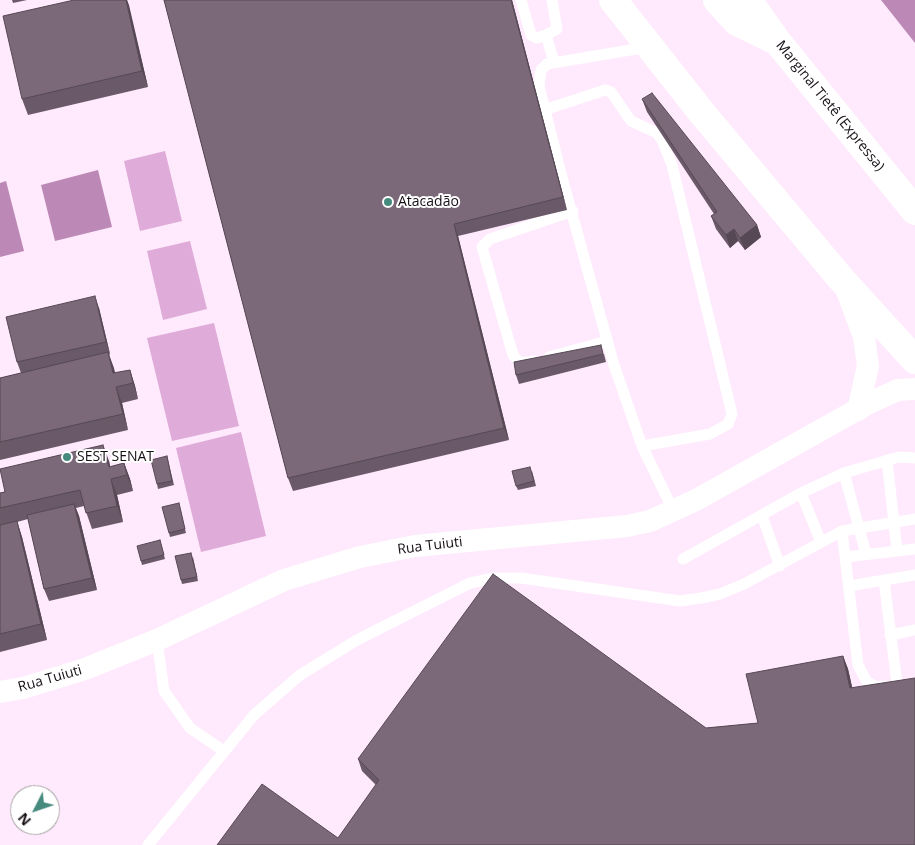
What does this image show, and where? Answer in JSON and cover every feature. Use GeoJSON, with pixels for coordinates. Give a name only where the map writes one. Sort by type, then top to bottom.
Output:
{"type":"FeatureCollection","features":[{"type":"Feature","properties":{"kind":"highway"},"geometry":{"type":"LineString","coordinates":[[613,0],[648,47],[842,280],[915,360]]}},
{"type":"Feature","properties":{"kind":"highway"},"geometry":{"type":"LineString","coordinates":[[717,0],[737,22],[777,41]]}},
{"type":"Feature","properties":{"kind":"highway","name":"Marginal Tietê (Expressa)"},"geometry":{"type":"LineString","coordinates":[[748,0],[777,41],[915,211]]}},
{"type":"Feature","properties":{"kind":"street"},"geometry":{"type":"LineString","coordinates":[[842,280],[857,314],[864,337],[868,366],[858,410]]}},
{"type":"Feature","properties":{"kind":"street","name":"Rua Tuiuti"},"geometry":{"type":"LineString","coordinates":[[0,692],[23,688],[84,669],[157,640],[284,580],[360,557],[415,546],[627,526],[650,521],[674,512],[858,410],[898,390],[915,389]]}},
{"type":"Feature","properties":{"kind":"lane"},"geometry":{"type":"LineString","coordinates":[[521,0],[531,35],[537,38],[558,29],[552,0]]}},
{"type":"Feature","properties":{"kind":"lane"},"geometry":{"type":"LineString","coordinates":[[546,35],[554,62]]}},
{"type":"Feature","properties":{"kind":"lane"},"geometry":{"type":"LineString","coordinates":[[648,47],[554,62],[544,66],[540,75],[540,86],[544,110],[607,340],[642,446],[674,512]]}},
{"type":"Feature","properties":{"kind":"lane"},"geometry":{"type":"LineString","coordinates":[[544,110],[605,90],[610,92],[632,122],[657,133],[662,140],[672,165],[732,414],[728,424],[710,434],[642,446]]}},
{"type":"Feature","properties":{"kind":"lane"},"geometry":{"type":"LineString","coordinates":[[573,211],[490,239],[482,250],[513,356],[518,361],[529,362],[607,340]]}},
{"type":"Feature","properties":{"kind":"lane"},"geometry":{"type":"LineString","coordinates":[[683,559],[801,494],[844,473],[899,457],[915,458]]}},
{"type":"Feature","properties":{"kind":"lane"},"geometry":{"type":"LineString","coordinates":[[887,460],[897,551]]}},
{"type":"Feature","properties":{"kind":"lane"},"geometry":{"type":"LineString","coordinates":[[844,473],[866,554]]}},
{"type":"Feature","properties":{"kind":"lane"},"geometry":{"type":"LineString","coordinates":[[801,494],[822,542]]}},
{"type":"Feature","properties":{"kind":"lane"},"geometry":{"type":"LineString","coordinates":[[762,516],[780,566]]}},
{"type":"Feature","properties":{"kind":"lane"},"geometry":{"type":"LineString","coordinates":[[148,845],[254,715],[300,675],[365,636],[470,583],[494,578],[521,578],[680,601],[720,594],[780,566],[842,531],[915,519]]}},
{"type":"Feature","properties":{"kind":"lane"},"geometry":{"type":"LineString","coordinates":[[842,531],[852,624],[862,674],[872,686],[901,683],[890,635],[884,580]]}},
{"type":"Feature","properties":{"kind":"lane"},"geometry":{"type":"LineString","coordinates":[[846,557],[915,550]]}},
{"type":"Feature","properties":{"kind":"lane"},"geometry":{"type":"LineString","coordinates":[[849,586],[915,575]]}},
{"type":"Feature","properties":{"kind":"lane"},"geometry":{"type":"LineString","coordinates":[[890,635],[915,630]]}},
{"type":"Feature","properties":{"kind":"lane"},"geometry":{"type":"LineString","coordinates":[[157,640],[164,691],[190,728],[224,751]]}},
{"type":"Feature","properties":{"kind":"shaded area"},"geometry":{"type":"Polygon","coordinates":[[[881,0],[915,0],[915,43],[881,0]]]}},
{"type":"Feature","properties":{"kind":"shaded area"},"geometry":{"type":"Polygon","coordinates":[[[165,151],[182,221],[140,231],[124,161],[165,151]]]}},
{"type":"Feature","properties":{"kind":"shaded area"},"geometry":{"type":"Polygon","coordinates":[[[98,170],[112,227],[55,241],[41,185],[98,170]]]}},
{"type":"Feature","properties":{"kind":"shaded area"},"geometry":{"type":"Polygon","coordinates":[[[6,181],[24,251],[0,257],[0,183],[6,181]]]}},
{"type":"Feature","properties":{"kind":"shaded area"},"geometry":{"type":"Polygon","coordinates":[[[190,241],[207,309],[163,320],[147,251],[190,241]]]}},
{"type":"Feature","properties":{"kind":"shaded area"},"geometry":{"type":"Polygon","coordinates":[[[214,323],[239,426],[172,441],[147,338],[214,323]]]}},
{"type":"Feature","properties":{"kind":"shaded area"},"geometry":{"type":"Polygon","coordinates":[[[241,432],[266,536],[201,552],[176,448],[241,432]]]}},
{"type":"Feature","properties":{"kind":"building"},"geometry":{"type":"Polygon","coordinates":[[[74,0],[126,0],[142,71],[22,99],[3,16],[74,0]]]}},
{"type":"Feature","properties":{"kind":"building"},"geometry":{"type":"Polygon","coordinates":[[[164,0],[511,0],[563,197],[454,224],[504,428],[288,478],[164,0]]]}},
{"type":"Feature","properties":{"kind":"building"},"geometry":{"type":"Polygon","coordinates":[[[652,93],[757,225],[740,238],[734,229],[726,235],[711,216],[717,212],[642,99],[652,93]]]}},
{"type":"Feature","properties":{"kind":"building"},"geometry":{"type":"Polygon","coordinates":[[[95,296],[106,342],[17,362],[6,317],[95,296]]]}},
{"type":"Feature","properties":{"kind":"building"},"geometry":{"type":"Polygon","coordinates":[[[601,345],[603,354],[516,375],[514,362],[601,345]]]}},
{"type":"Feature","properties":{"kind":"building"},"geometry":{"type":"Polygon","coordinates":[[[108,352],[113,373],[130,370],[133,383],[116,387],[123,414],[0,442],[0,378],[108,352]]]}},
{"type":"Feature","properties":{"kind":"building"},"geometry":{"type":"Polygon","coordinates":[[[103,445],[109,467],[124,463],[127,475],[111,479],[117,506],[86,513],[80,490],[0,508],[0,493],[5,492],[0,469],[103,445]]]}},
{"type":"Feature","properties":{"kind":"building"},"geometry":{"type":"Polygon","coordinates":[[[167,456],[172,481],[157,484],[151,460],[167,456]]]}},
{"type":"Feature","properties":{"kind":"building"},"geometry":{"type":"Polygon","coordinates":[[[530,467],[534,481],[516,486],[512,471],[530,467]]]}},
{"type":"Feature","properties":{"kind":"building"},"geometry":{"type":"Polygon","coordinates":[[[179,503],[185,529],[169,533],[162,507],[179,503]]]}},
{"type":"Feature","properties":{"kind":"building"},"geometry":{"type":"Polygon","coordinates":[[[74,504],[92,578],[44,589],[27,515],[74,504]]]}},
{"type":"Feature","properties":{"kind":"building"},"geometry":{"type":"Polygon","coordinates":[[[17,521],[41,624],[0,634],[0,525],[17,521]]]}},
{"type":"Feature","properties":{"kind":"building"},"geometry":{"type":"Polygon","coordinates":[[[160,540],[164,555],[141,561],[137,546],[160,540]]]}},
{"type":"Feature","properties":{"kind":"building"},"geometry":{"type":"Polygon","coordinates":[[[191,553],[197,577],[181,580],[175,556],[191,553]]]}},
{"type":"Feature","properties":{"kind":"building"},"geometry":{"type":"Polygon","coordinates":[[[493,574],[706,728],[758,723],[746,674],[843,656],[850,688],[915,678],[915,845],[217,845],[262,784],[338,838],[379,780],[358,759],[493,574]]]}},
{"type":"Feature","properties":{"kind":"place","name":"Atacadão"},"geometry":{"type":"Point","coordinates":[388,202]}},
{"type":"Feature","properties":{"kind":"place","name":"SEST SENAT"},"geometry":{"type":"Point","coordinates":[67,457]}}]}
